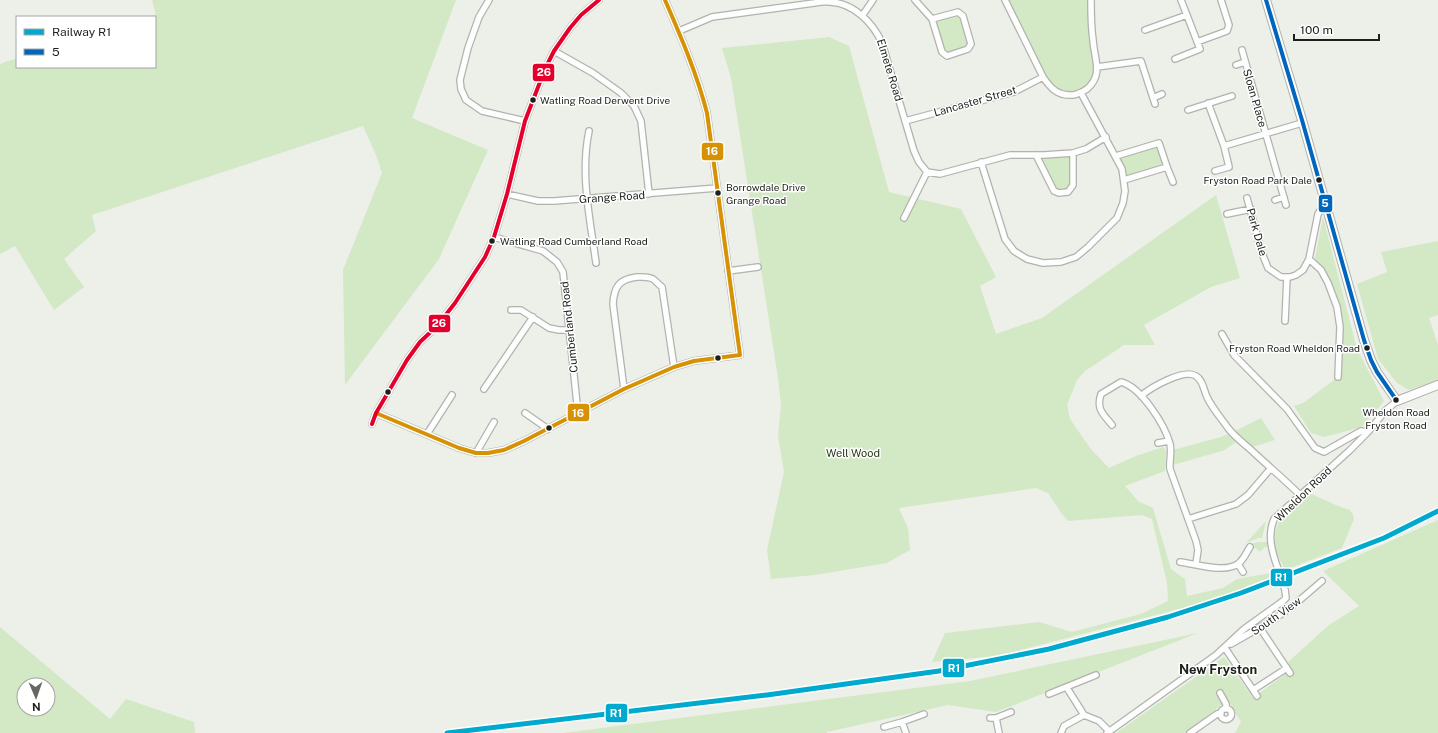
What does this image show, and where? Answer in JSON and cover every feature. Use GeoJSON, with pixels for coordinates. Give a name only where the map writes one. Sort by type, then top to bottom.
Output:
{"type":"FeatureCollection","features":[{"type":"Feature","properties":{"kind":"street"},"geometry":{"type":"LineString","coordinates":[[488,0],[479,17],[468,48],[460,80],[461,89],[466,100],[482,111],[525,121]]}},
{"type":"Feature","properties":{"kind":"street"},"geometry":{"type":"LineString","coordinates":[[372,424],[376,413],[407,360],[420,342],[437,326],[456,302],[485,257],[494,237],[507,194],[525,121],[554,51],[582,15],[599,0]]}},
{"type":"Feature","properties":{"kind":"street"},"geometry":{"type":"LineString","coordinates":[[376,413],[459,448],[476,453],[488,453],[504,450],[524,441],[624,389],[674,366],[694,361],[740,355],[707,113],[700,86],[679,31],[665,0]]}},
{"type":"Feature","properties":{"kind":"street"},"geometry":{"type":"LineString","coordinates":[[862,16],[873,0]]}},
{"type":"Feature","properties":{"kind":"street"},"geometry":{"type":"LineString","coordinates":[[915,0],[932,19],[942,52],[947,56],[968,50],[971,44],[963,16],[958,12],[932,19]]}},
{"type":"Feature","properties":{"kind":"street"},"geometry":{"type":"LineString","coordinates":[[1005,0],[1043,77],[1050,88],[1056,92],[1064,94],[1081,93],[1090,86],[1096,78],[1097,68],[1093,42],[1091,0]]}},
{"type":"Feature","properties":{"kind":"street"},"geometry":{"type":"LineString","coordinates":[[1175,59],[1200,49],[1181,0]]}},
{"type":"Feature","properties":{"kind":"street"},"geometry":{"type":"LineString","coordinates":[[1198,42],[1227,31],[1229,25],[1221,0]]}},
{"type":"Feature","properties":{"kind":"street"},"geometry":{"type":"LineString","coordinates":[[1266,0],[1370,360],[1376,372],[1397,401]]}},
{"type":"Feature","properties":{"kind":"street","name":"Elmete Road"},"geometry":{"type":"LineString","coordinates":[[679,31],[712,17],[814,3],[831,2],[854,9],[870,23],[878,33],[914,151],[919,162],[927,172]]}},
{"type":"Feature","properties":{"kind":"street"},"geometry":{"type":"LineString","coordinates":[[1145,30],[1187,15]]}},
{"type":"Feature","properties":{"kind":"street","name":"Sloan Place"},"geometry":{"type":"LineString","coordinates":[[1242,50],[1286,205]]}},
{"type":"Feature","properties":{"kind":"street"},"geometry":{"type":"LineString","coordinates":[[554,51],[593,73],[621,93],[634,106],[642,121],[649,194]]}},
{"type":"Feature","properties":{"kind":"street"},"geometry":{"type":"LineString","coordinates":[[1097,68],[1141,61],[1155,104]]}},
{"type":"Feature","properties":{"kind":"street","name":"Sloan Place"},"geometry":{"type":"LineString","coordinates":[[1236,65],[1245,62]]}},
{"type":"Feature","properties":{"kind":"street","name":"Lancaster Street"},"geometry":{"type":"LineString","coordinates":[[905,121],[1014,92],[1043,77]]}},
{"type":"Feature","properties":{"kind":"street"},"geometry":{"type":"LineString","coordinates":[[981,162],[1005,239],[1014,250],[1027,259],[1043,263],[1061,262],[1076,257],[1117,218],[1123,203],[1125,191],[1122,169],[1081,93]]}},
{"type":"Feature","properties":{"kind":"street"},"geometry":{"type":"LineString","coordinates":[[1153,98],[1162,94]]}},
{"type":"Feature","properties":{"kind":"street","name":"Sloan Place"},"geometry":{"type":"LineString","coordinates":[[1188,110],[1232,96]]}},
{"type":"Feature","properties":{"kind":"street"},"geometry":{"type":"LineString","coordinates":[[1208,103],[1224,146],[1229,167],[1215,171]]}},
{"type":"Feature","properties":{"kind":"street","name":"Sloan Place"},"geometry":{"type":"LineString","coordinates":[[1224,146],[1302,123]]}},
{"type":"Feature","properties":{"kind":"street"},"geometry":{"type":"LineString","coordinates":[[589,131],[585,161],[587,200],[596,263]]}},
{"type":"Feature","properties":{"kind":"street"},"geometry":{"type":"LineString","coordinates":[[904,218],[927,172],[940,174],[1010,155],[1036,155],[1073,152],[1086,149],[1106,137]]}},
{"type":"Feature","properties":{"kind":"street"},"geometry":{"type":"LineString","coordinates":[[1116,156],[1159,143],[1174,182]]}},
{"type":"Feature","properties":{"kind":"street"},"geometry":{"type":"LineString","coordinates":[[1036,155],[1054,191],[1059,193],[1068,192],[1073,185],[1073,152]]}},
{"type":"Feature","properties":{"kind":"street"},"geometry":{"type":"LineString","coordinates":[[1124,180],[1167,167]]}},
{"type":"Feature","properties":{"kind":"street","name":"Grange Road"},"geometry":{"type":"LineString","coordinates":[[507,194],[538,201],[587,200],[717,188]]}},
{"type":"Feature","properties":{"kind":"street"},"geometry":{"type":"LineString","coordinates":[[1275,200],[1284,197]]}},
{"type":"Feature","properties":{"kind":"street","name":"Park Dale"},"geometry":{"type":"LineString","coordinates":[[1248,198],[1262,254],[1268,268],[1281,277],[1287,277]]}},
{"type":"Feature","properties":{"kind":"street"},"geometry":{"type":"LineString","coordinates":[[1285,322],[1287,277],[1296,275],[1303,270],[1309,259],[1318,214],[1325,203]]}},
{"type":"Feature","properties":{"kind":"street"},"geometry":{"type":"LineString","coordinates":[[1227,214],[1251,209]]}},
{"type":"Feature","properties":{"kind":"street","name":"Cumberland Road"},"geometry":{"type":"LineString","coordinates":[[494,237],[543,251],[558,262],[563,272],[578,413]]}},
{"type":"Feature","properties":{"kind":"street"},"geometry":{"type":"LineString","coordinates":[[1309,259],[1321,270],[1328,282],[1337,307],[1340,327],[1338,377]]}},
{"type":"Feature","properties":{"kind":"street"},"geometry":{"type":"LineString","coordinates":[[728,271],[758,267]]}},
{"type":"Feature","properties":{"kind":"street"},"geometry":{"type":"LineString","coordinates":[[624,389],[613,304],[614,294],[618,285],[626,279],[646,277],[654,279],[662,287],[674,366]]}},
{"type":"Feature","properties":{"kind":"street"},"geometry":{"type":"LineString","coordinates":[[511,310],[521,310],[550,328],[569,330]]}},
{"type":"Feature","properties":{"kind":"street"},"geometry":{"type":"LineString","coordinates":[[484,389],[533,317]]}},
{"type":"Feature","properties":{"kind":"street"},"geometry":{"type":"LineString","coordinates":[[1222,334],[1234,355],[1287,409],[1315,448],[1324,452],[1360,431],[1368,432]]}},
{"type":"Feature","properties":{"kind":"street"},"geometry":{"type":"LineString","coordinates":[[1141,396],[1157,384],[1173,378],[1192,374],[1197,376],[1208,398],[1229,429],[1300,495]]}},
{"type":"Feature","properties":{"kind":"street"},"geometry":{"type":"LineString","coordinates":[[1112,425],[1100,409],[1098,402],[1101,394],[1121,382],[1127,384],[1152,408],[1161,422],[1169,441],[1170,469],[1198,550],[1196,564]]}},
{"type":"Feature","properties":{"kind":"street","name":"Wheldon Road"},"geometry":{"type":"LineString","coordinates":[[1108,732],[1226,647],[1244,629],[1286,598],[1285,590],[1272,553],[1270,540],[1271,526],[1274,519],[1349,451],[1368,432],[1386,410],[1397,401],[1438,385]]}},
{"type":"Feature","properties":{"kind":"street"},"geometry":{"type":"LineString","coordinates":[[427,434],[452,395]]}},
{"type":"Feature","properties":{"kind":"street"},"geometry":{"type":"LineString","coordinates":[[525,413],[548,429]]}},
{"type":"Feature","properties":{"kind":"street"},"geometry":{"type":"LineString","coordinates":[[476,453],[494,422]]}},
{"type":"Feature","properties":{"kind":"street"},"geometry":{"type":"LineString","coordinates":[[1158,443],[1169,441]]}},
{"type":"Feature","properties":{"kind":"street"},"geometry":{"type":"LineString","coordinates":[[1188,519],[1232,506],[1242,500],[1248,496],[1271,468]]}},
{"type":"Feature","properties":{"kind":"street"},"geometry":{"type":"LineString","coordinates":[[1180,562],[1218,568],[1229,568],[1238,564],[1250,547]]}},
{"type":"Feature","properties":{"kind":"street"},"geometry":{"type":"LineString","coordinates":[[1238,564],[1243,572]]}},
{"type":"Feature","properties":{"kind":"street","name":"South View"},"geometry":{"type":"LineString","coordinates":[[1226,647],[1260,628],[1294,605],[1322,581]]}},
{"type":"Feature","properties":{"kind":"street"},"geometry":{"type":"LineString","coordinates":[[1253,690],[1288,670],[1260,628]]}},
{"type":"Feature","properties":{"kind":"street"},"geometry":{"type":"LineString","coordinates":[[1226,647],[1257,696]]}},
{"type":"Feature","properties":{"kind":"street"},"geometry":{"type":"LineString","coordinates":[[1049,694],[1096,675]]}},
{"type":"Feature","properties":{"kind":"street"},"geometry":{"type":"LineString","coordinates":[[1067,688],[1084,715],[1099,721],[1108,732]]}},
{"type":"Feature","properties":{"kind":"street"},"geometry":{"type":"LineString","coordinates":[[1220,693],[1226,704],[1226,709]]}},
{"type":"Feature","properties":{"kind":"street"},"geometry":{"type":"LineString","coordinates":[[1190,733],[1226,709]]}},
{"type":"Feature","properties":{"kind":"street"},"geometry":{"type":"LineString","coordinates":[[1221,713],[1221,716],[1224,719],[1227,720],[1230,718],[1232,713],[1230,710],[1226,709]]}},
{"type":"Feature","properties":{"kind":"street"},"geometry":{"type":"LineString","coordinates":[[999,733],[993,718],[1011,712]]}},
{"type":"Feature","properties":{"kind":"street"},"geometry":{"type":"LineString","coordinates":[[884,727],[924,714]]}},
{"type":"Feature","properties":{"kind":"street"},"geometry":{"type":"LineString","coordinates":[[1062,733],[1064,726],[1084,715]]}},
{"type":"Feature","properties":{"kind":"street"},"geometry":{"type":"LineString","coordinates":[[902,722],[906,733]]}},
{"type":"Feature","properties":{"kind":"green space"},"geometry":{"type":"Polygon","coordinates":[[[152,0],[456,0],[412,118],[488,150],[439,259],[345,385],[343,270],[382,173],[363,126],[92,215],[96,231],[64,259],[84,287],[54,310],[15,246],[0,254],[0,64],[16,58],[16,68],[156,68],[156,16],[152,16],[156,15],[152,0]]]}},
{"type":"Feature","properties":{"kind":"green space"},"geometry":{"type":"Polygon","coordinates":[[[1005,0],[1091,0],[1097,67],[1090,86],[1072,95],[1050,88],[1005,0]]]}},
{"type":"Feature","properties":{"kind":"green space"},"geometry":{"type":"Polygon","coordinates":[[[958,12],[963,16],[971,44],[968,49],[947,56],[942,52],[932,19],[958,12]]]}},
{"type":"Feature","properties":{"kind":"green space","name":"Well Wood"},"geometry":{"type":"Polygon","coordinates":[[[829,37],[849,46],[889,192],[961,209],[996,277],[980,286],[996,334],[1042,318],[1216,195],[1240,278],[1211,287],[1144,325],[1155,345],[1124,345],[1085,371],[1077,380],[1067,405],[1070,419],[1090,448],[1109,468],[1136,456],[1163,447],[1166,451],[1165,471],[1125,486],[1138,501],[1153,508],[1171,569],[1185,579],[1187,596],[1223,588],[1237,579],[1271,573],[1273,578],[1206,602],[998,656],[932,662],[945,633],[1039,622],[1072,632],[1141,614],[1168,601],[1167,583],[1152,519],[1142,515],[1068,521],[1048,493],[1036,488],[899,508],[908,528],[910,550],[887,563],[815,575],[771,579],[767,550],[784,472],[778,436],[781,405],[731,78],[722,48],[829,37]]]}},
{"type":"Feature","properties":{"kind":"green space"},"geometry":{"type":"Polygon","coordinates":[[[1159,143],[1167,167],[1124,180],[1116,156],[1159,143]]]}},
{"type":"Feature","properties":{"kind":"green space"},"geometry":{"type":"Polygon","coordinates":[[[1073,153],[1073,185],[1068,192],[1054,191],[1036,155],[1073,153]]]}},
{"type":"Feature","properties":{"kind":"green space"},"geometry":{"type":"Polygon","coordinates":[[[1323,217],[1357,349],[1384,401],[1362,427],[1324,437],[1311,433],[1294,406],[1303,403],[1338,377],[1337,307],[1315,258],[1323,217]]]}},
{"type":"Feature","properties":{"kind":"green space"},"geometry":{"type":"Polygon","coordinates":[[[1438,241],[1438,315],[1429,318],[1438,345],[1438,381],[1409,390],[1397,383],[1378,359],[1357,284],[1387,272],[1381,252],[1438,241]]]}},
{"type":"Feature","properties":{"kind":"green space"},"geometry":{"type":"Polygon","coordinates":[[[1261,418],[1275,440],[1252,447],[1235,431],[1261,418]]]}},
{"type":"Feature","properties":{"kind":"green space"},"geometry":{"type":"Polygon","coordinates":[[[1228,434],[1236,442],[1225,450],[1173,465],[1173,450],[1228,434]]]}},
{"type":"Feature","properties":{"kind":"green space"},"geometry":{"type":"Polygon","coordinates":[[[1309,493],[1350,510],[1354,519],[1342,548],[1285,570],[1275,548],[1276,528],[1279,521],[1309,493]]]}},
{"type":"Feature","properties":{"kind":"green space"},"geometry":{"type":"Polygon","coordinates":[[[1438,520],[1438,733],[1235,733],[1241,722],[1228,700],[1185,733],[1116,733],[1224,657],[1253,698],[1292,669],[1288,662],[1329,625],[1359,606],[1323,571],[1438,520]]]}},
{"type":"Feature","properties":{"kind":"green space"},"geometry":{"type":"Polygon","coordinates":[[[1266,521],[1262,538],[1246,543],[1266,521]]]}},
{"type":"Feature","properties":{"kind":"green space"},"geometry":{"type":"Polygon","coordinates":[[[1267,542],[1267,547],[1260,552],[1250,544],[1267,542]]]}},
{"type":"Feature","properties":{"kind":"green space"},"geometry":{"type":"Polygon","coordinates":[[[0,627],[110,719],[126,699],[194,722],[195,733],[0,733],[0,627]]]}},
{"type":"Feature","properties":{"kind":"green space"},"geometry":{"type":"Polygon","coordinates":[[[1198,633],[996,712],[948,705],[827,733],[563,733],[970,681],[1198,633]]]}},
{"type":"Feature","properties":{"kind":"railway"},"geometry":{"type":"LineString","coordinates":[[447,733],[767,695],[939,671],[1049,649],[1168,617],[1241,593],[1384,538],[1438,511]]}},
{"type":"Feature","properties":{"kind":"rail line","name":"R1"},"geometry":{"type":"LineString","coordinates":[[447,733],[767,695],[939,671],[1049,649],[1168,617],[1241,593],[1384,538],[1438,511]]}},
{"type":"Feature","properties":{"kind":"transit line","name":"26"},"geometry":{"type":"LineString","coordinates":[[372,424],[376,413],[407,360],[420,342],[437,326],[455,303],[485,257],[494,237],[507,194],[525,121],[545,69],[554,51],[570,28],[581,15],[599,0]]}},
{"type":"Feature","properties":{"kind":"transit line","name":"16"},"geometry":{"type":"LineString","coordinates":[[376,413],[459,448],[476,453],[488,453],[504,450],[524,441],[624,389],[674,367],[694,361],[740,355],[707,113],[694,70],[665,0]]}},
{"type":"Feature","properties":{"kind":"transit line","name":"5"},"geometry":{"type":"LineString","coordinates":[[1266,0],[1302,120],[1364,340],[1377,372],[1397,401]]}},
{"type":"Feature","properties":{"kind":"place","name":"Watling Road Derwent Drive"},"geometry":{"type":"Point","coordinates":[533,100]}},
{"type":"Feature","properties":{"kind":"place","name":"Fryston Road Park Dale"},"geometry":{"type":"Point","coordinates":[1319,180]}},
{"type":"Feature","properties":{"kind":"place","name":"Borrowdale Drive Grange Road"},"geometry":{"type":"Point","coordinates":[718,193]}},
{"type":"Feature","properties":{"kind":"place","name":"Watling Road Cumberland Road"},"geometry":{"type":"Point","coordinates":[492,241]}},
{"type":"Feature","properties":{"kind":"place","name":"Fryston Road Wheldon Road"},"geometry":{"type":"Point","coordinates":[1367,348]}},
{"type":"Feature","properties":{"kind":"place","name":"Wheldon Road Fryston Road"},"geometry":{"type":"Point","coordinates":[1396,400]}},
{"type":"Feature","properties":{"kind":"district","name":"New Fryston"},"geometry":{"type":"Point","coordinates":[1218,669]}}]}
